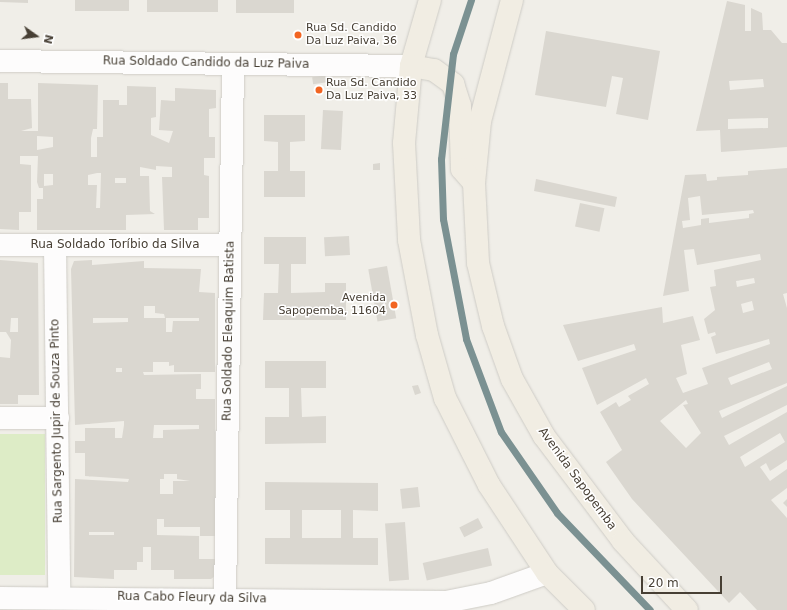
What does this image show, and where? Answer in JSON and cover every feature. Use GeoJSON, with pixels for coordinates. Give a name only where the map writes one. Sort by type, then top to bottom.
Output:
{"type":"FeatureCollection","features":[{"type":"Feature","properties":{"kind":"main road"},"geometry":{"type":"LineString","coordinates":[[430,0],[411,66],[404,144],[409,240],[427,336],[445,398],[485,478],[546,573],[584,610]]}},
{"type":"Feature","properties":{"kind":"main road","name":"Avenida Sapopemba"},"geometry":{"type":"LineString","coordinates":[[512,0],[480,121],[474,183],[478,263],[493,326],[512,379],[544,436],[623,541],[687,610]]}},
{"type":"Feature","properties":{"kind":"main road"},"geometry":{"type":"LineString","coordinates":[[411,66],[434,70],[453,84],[460,106],[462,169],[474,183]]}},
{"type":"Feature","properties":{"kind":"street","name":"Rua Soldado Candido da Luz Paiva"},"geometry":{"type":"LineString","coordinates":[[0,61],[411,66]]}},
{"type":"Feature","properties":{"kind":"street","name":"Rua Soldado Eleaquim Batista"},"geometry":{"type":"LineString","coordinates":[[225,599],[233,64]]}},
{"type":"Feature","properties":{"kind":"street","name":"Rua Soldado Toríbio da Silva"},"geometry":{"type":"LineString","coordinates":[[0,244],[230,246]]}},
{"type":"Feature","properties":{"kind":"street","name":"Rua Sargento Jupir de Souza Pinto"},"geometry":{"type":"LineString","coordinates":[[55,244],[59,596]]}},
{"type":"Feature","properties":{"kind":"street"},"geometry":{"type":"LineString","coordinates":[[0,418],[58,418]]}},
{"type":"Feature","properties":{"kind":"street","name":"Rua Cabo Fleury da Silva"},"geometry":{"type":"LineString","coordinates":[[0,598],[59,596],[446,602],[491,593],[546,573]]}},
{"type":"Feature","properties":{"kind":"green space"},"geometry":{"type":"Polygon","coordinates":[[[0,434],[45,434],[45,575],[0,575],[0,434]]]}},
{"type":"Feature","properties":{"kind":"building"},"geometry":{"type":"Polygon","coordinates":[[[0,0],[28,0],[28,3],[0,2],[0,0]]]}},
{"type":"Feature","properties":{"kind":"building"},"geometry":{"type":"Polygon","coordinates":[[[75,0],[129,0],[129,11],[75,11],[75,0]]]}},
{"type":"Feature","properties":{"kind":"building"},"geometry":{"type":"Polygon","coordinates":[[[147,0],[218,0],[218,12],[147,12],[147,0]]]}},
{"type":"Feature","properties":{"kind":"building"},"geometry":{"type":"Polygon","coordinates":[[[236,0],[294,0],[294,13],[236,13],[236,0]]]}},
{"type":"Feature","properties":{"kind":"building"},"geometry":{"type":"Polygon","coordinates":[[[727,1],[745,5],[745,31],[751,31],[751,8],[762,13],[763,30],[771,30],[782,43],[787,43],[787,147],[721,152],[720,130],[696,131],[727,1]],[[763,79],[729,81],[730,90],[764,87],[763,79]],[[768,118],[728,119],[728,129],[768,128],[768,118]]]}},
{"type":"Feature","properties":{"kind":"building"},"geometry":{"type":"Polygon","coordinates":[[[546,31],[660,51],[648,120],[616,114],[623,78],[612,76],[606,107],[535,95],[546,31]]]}},
{"type":"Feature","properties":{"kind":"building"},"geometry":{"type":"Polygon","coordinates":[[[328,75],[329,82],[313,84],[312,77],[328,75]]]}},
{"type":"Feature","properties":{"kind":"building"},"geometry":{"type":"Polygon","coordinates":[[[0,83],[8,83],[8,99],[31,99],[32,128],[21,131],[38,131],[38,83],[98,85],[97,129],[93,129],[91,138],[91,157],[97,157],[97,137],[103,137],[103,100],[119,100],[119,105],[127,105],[127,86],[156,87],[156,117],[151,118],[151,135],[169,143],[173,131],[159,130],[161,100],[175,101],[175,88],[216,90],[216,108],[209,109],[209,137],[215,137],[215,158],[204,158],[204,175],[209,176],[209,218],[198,218],[198,230],[164,230],[162,177],[172,177],[172,167],[156,166],[156,170],[140,167],[140,176],[149,176],[150,211],[155,214],[126,215],[126,230],[37,230],[37,199],[43,199],[43,188],[39,188],[37,182],[38,156],[20,156],[20,164],[31,165],[31,212],[19,212],[19,230],[0,229],[0,83]],[[37,136],[37,150],[53,147],[53,137],[37,136]],[[101,173],[88,175],[88,185],[97,185],[96,208],[100,208],[101,173]],[[44,174],[44,186],[53,185],[53,174],[44,174]],[[115,178],[115,183],[126,183],[126,178],[115,178]]]}},
{"type":"Feature","properties":{"kind":"building"},"geometry":{"type":"Polygon","coordinates":[[[323,110],[343,111],[341,150],[321,149],[323,110]]]}},
{"type":"Feature","properties":{"kind":"building"},"geometry":{"type":"Polygon","coordinates":[[[264,115],[305,115],[305,141],[290,142],[290,171],[305,171],[305,197],[264,197],[264,171],[278,171],[278,142],[264,141],[264,115]]]}},
{"type":"Feature","properties":{"kind":"building"},"geometry":{"type":"Polygon","coordinates":[[[380,163],[380,170],[373,170],[373,164],[380,163]]]}},
{"type":"Feature","properties":{"kind":"building"},"geometry":{"type":"Polygon","coordinates":[[[787,168],[787,293],[783,294],[787,308],[787,383],[719,411],[722,418],[787,386],[787,405],[724,436],[729,445],[787,412],[787,460],[770,471],[766,463],[760,467],[770,481],[787,469],[787,488],[771,500],[787,518],[787,610],[757,610],[740,592],[729,603],[632,499],[606,462],[622,450],[600,412],[616,402],[619,407],[631,400],[628,396],[649,384],[646,378],[597,405],[582,368],[636,350],[634,344],[578,361],[563,325],[662,307],[663,323],[693,316],[700,340],[681,345],[687,374],[676,378],[683,393],[708,384],[702,368],[770,344],[769,339],[716,354],[711,337],[716,335],[715,332],[708,334],[704,319],[715,310],[710,287],[716,286],[714,270],[761,260],[760,254],[697,265],[694,249],[684,250],[689,291],[663,296],[685,175],[706,174],[707,181],[717,180],[717,177],[748,175],[748,171],[787,168]],[[700,196],[688,198],[690,220],[682,221],[683,228],[701,225],[701,219],[709,218],[709,223],[749,218],[749,214],[754,213],[753,210],[702,215],[700,196]],[[754,278],[736,281],[737,287],[755,283],[754,278]],[[752,301],[741,304],[743,313],[754,310],[752,301]],[[769,362],[728,378],[731,385],[772,369],[769,362]],[[686,400],[660,421],[686,448],[701,433],[683,405],[688,404],[686,400]],[[780,433],[740,457],[745,467],[785,442],[780,433]]]}},
{"type":"Feature","properties":{"kind":"building"},"geometry":{"type":"Polygon","coordinates":[[[536,179],[617,197],[615,207],[534,191],[536,179]]]}},
{"type":"Feature","properties":{"kind":"building"},"geometry":{"type":"Polygon","coordinates":[[[580,203],[604,208],[599,232],[575,226],[580,203]]]}},
{"type":"Feature","properties":{"kind":"building"},"geometry":{"type":"Polygon","coordinates":[[[349,236],[350,255],[325,256],[324,237],[349,236]]]}},
{"type":"Feature","properties":{"kind":"building"},"geometry":{"type":"Polygon","coordinates":[[[264,237],[306,237],[306,264],[291,264],[291,293],[325,292],[325,283],[346,283],[346,320],[263,320],[264,293],[278,293],[279,264],[264,264],[264,237]]]}},
{"type":"Feature","properties":{"kind":"building"},"geometry":{"type":"Polygon","coordinates":[[[0,260],[38,263],[39,395],[18,395],[18,404],[0,404],[0,357],[10,358],[11,340],[6,332],[0,332],[0,260]],[[11,318],[10,332],[18,332],[18,318],[11,318]]]}},
{"type":"Feature","properties":{"kind":"building"},"geometry":{"type":"Polygon","coordinates":[[[92,260],[92,265],[144,261],[144,268],[201,269],[199,292],[215,293],[215,372],[174,372],[174,365],[169,366],[169,362],[153,362],[153,372],[143,372],[144,375],[201,374],[201,389],[196,389],[196,399],[215,399],[215,536],[200,536],[200,527],[164,527],[164,519],[157,519],[157,535],[199,536],[199,559],[215,559],[215,576],[211,579],[174,579],[174,570],[151,570],[151,547],[143,547],[143,562],[137,562],[137,570],[114,570],[114,579],[74,577],[75,479],[128,482],[129,479],[85,476],[85,453],[75,453],[75,441],[85,441],[85,428],[115,428],[115,438],[122,438],[124,421],[75,425],[71,269],[74,261],[92,260]],[[144,306],[144,318],[165,318],[164,314],[155,313],[155,306],[144,306]],[[93,318],[93,323],[128,322],[128,318],[93,318]],[[166,318],[166,332],[172,332],[173,321],[199,321],[199,318],[166,318]],[[116,368],[116,372],[122,372],[122,368],[116,368]],[[154,425],[153,438],[163,438],[163,430],[199,429],[199,425],[154,425]],[[164,474],[164,479],[160,479],[160,494],[173,494],[173,481],[190,481],[177,479],[177,474],[164,474]],[[89,532],[89,535],[114,535],[114,532],[89,532]]]}},
{"type":"Feature","properties":{"kind":"building"},"geometry":{"type":"Polygon","coordinates":[[[387,266],[396,318],[377,321],[368,269],[387,266]]]}},
{"type":"Feature","properties":{"kind":"building"},"geometry":{"type":"Polygon","coordinates":[[[265,361],[326,361],[326,388],[301,388],[302,417],[326,416],[326,443],[265,444],[265,417],[289,417],[289,388],[265,388],[265,361]]]}},
{"type":"Feature","properties":{"kind":"building"},"geometry":{"type":"Polygon","coordinates":[[[418,385],[421,393],[415,395],[412,386],[418,385]]]}},
{"type":"Feature","properties":{"kind":"building"},"geometry":{"type":"Polygon","coordinates":[[[265,482],[378,483],[378,511],[353,510],[353,538],[378,538],[378,565],[265,564],[265,538],[290,538],[290,510],[265,510],[265,482]],[[302,510],[302,538],[341,538],[341,510],[302,510]]]}},
{"type":"Feature","properties":{"kind":"building"},"geometry":{"type":"Polygon","coordinates":[[[418,487],[420,507],[402,509],[400,489],[418,487]]]}},
{"type":"Feature","properties":{"kind":"building"},"geometry":{"type":"Polygon","coordinates":[[[787,499],[787,507],[783,503],[787,499]]]}},
{"type":"Feature","properties":{"kind":"building"},"geometry":{"type":"Polygon","coordinates":[[[478,518],[483,528],[464,537],[459,528],[478,518]]]}},
{"type":"Feature","properties":{"kind":"building"},"geometry":{"type":"Polygon","coordinates":[[[405,522],[409,580],[389,581],[385,523],[405,522]]]}},
{"type":"Feature","properties":{"kind":"building"},"geometry":{"type":"Polygon","coordinates":[[[488,548],[492,566],[427,581],[423,563],[488,548]]]}},
{"type":"Feature","properties":{"kind":"transit line"},"geometry":{"type":"LineString","coordinates":[[471,0],[453,54],[441,159],[443,219],[466,339],[501,432],[557,513],[650,610]]}},
{"type":"Feature","properties":{"kind":"place","name":"Rua Sd. Candido Da Luz Paiva, 36"},"geometry":{"type":"Point","coordinates":[298,35]}},
{"type":"Feature","properties":{"kind":"place","name":"Rua Sd. Candido Da Luz Paiva, 33"},"geometry":{"type":"Point","coordinates":[319,90]}},
{"type":"Feature","properties":{"kind":"place","name":"Avenida Sapopemba, 11604"},"geometry":{"type":"Point","coordinates":[394,305]}}]}
